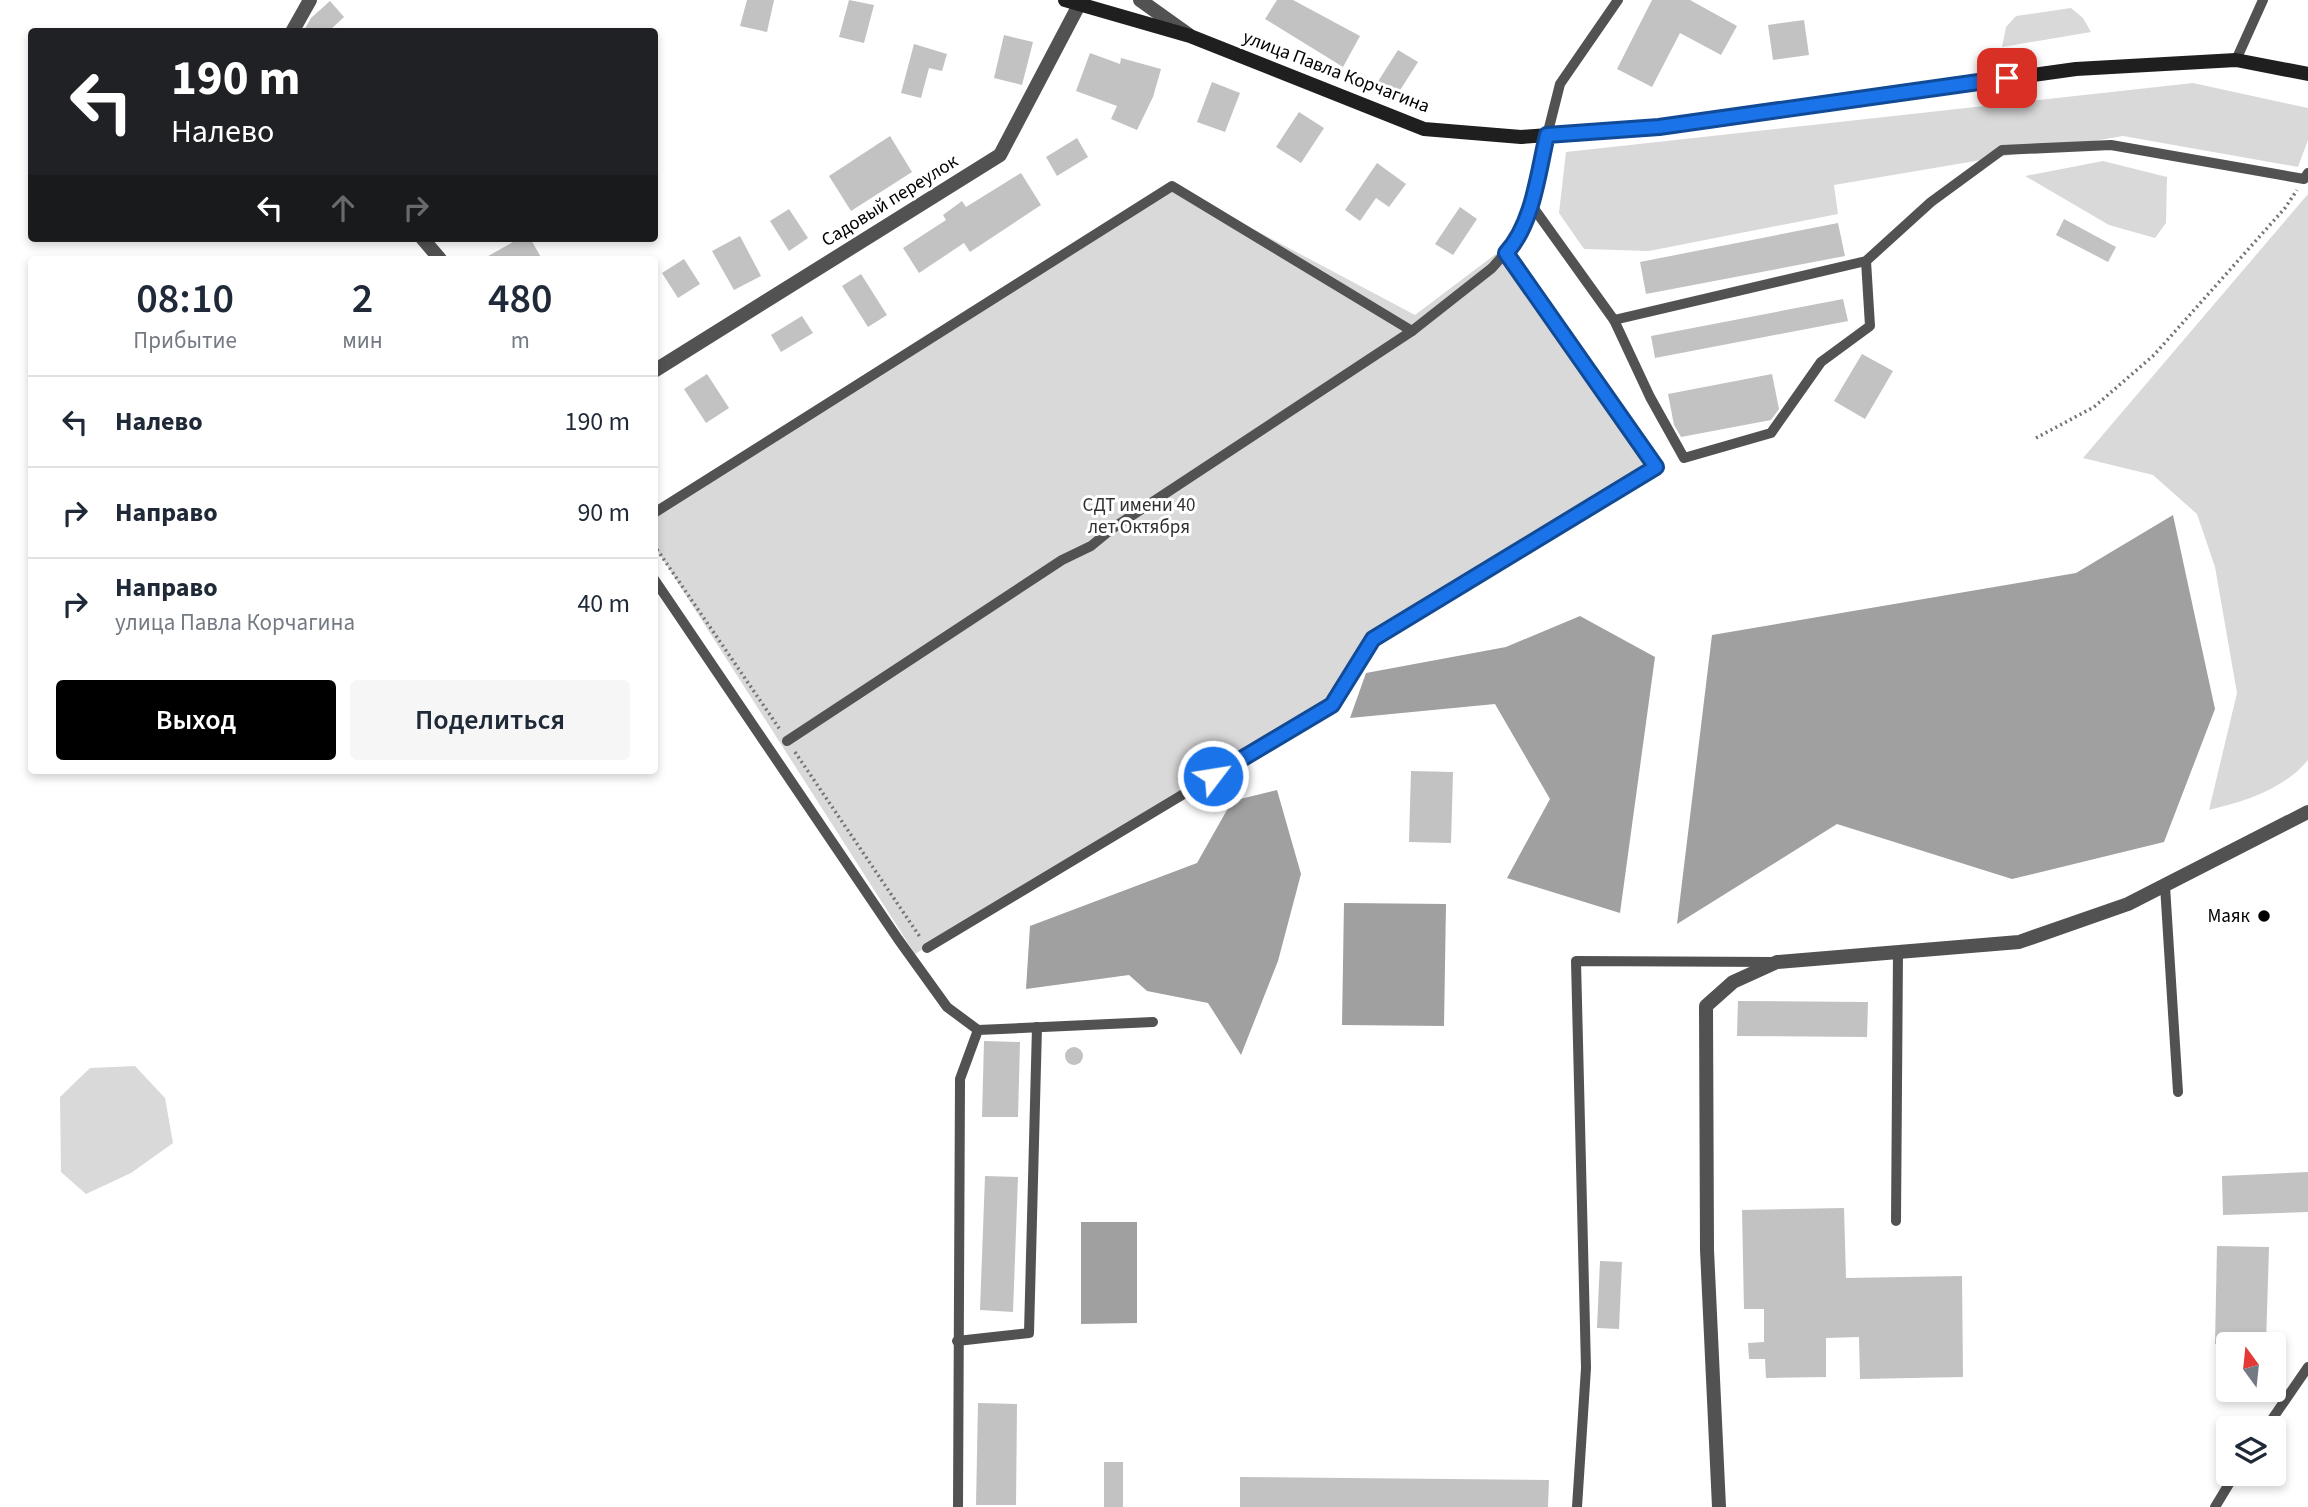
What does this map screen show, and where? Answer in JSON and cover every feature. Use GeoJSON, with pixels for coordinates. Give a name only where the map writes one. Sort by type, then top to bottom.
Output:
{"type":"FeatureCollection","features":[{"type":"Feature","properties":{"kind":"main road","name":"улица Павла Корчагина"},"geometry":{"type":"LineString","coordinates":[[1065,0],[1086,3],[1190,36],[1424,129],[1521,137],[1659,127],[2076,69],[2236,60],[2308,74]]}},
{"type":"Feature","properties":{"kind":"street"},"geometry":{"type":"LineString","coordinates":[[294,28],[310,0]]}},
{"type":"Feature","properties":{"kind":"street"},"geometry":{"type":"LineString","coordinates":[[1140,0],[1190,36]]}},
{"type":"Feature","properties":{"kind":"street","name":"Садовый переулок"},"geometry":{"type":"LineString","coordinates":[[658,368],[999,155],[1086,3]]}},
{"type":"Feature","properties":{"kind":"street"},"geometry":{"type":"LineString","coordinates":[[425,242],[437,256]]}},
{"type":"Feature","properties":{"kind":"street"},"geometry":{"type":"LineString","coordinates":[[1719,1507],[1707,1250],[1706,1006],[1733,982],[1777,962],[2019,942],[2128,904],[2308,812]]}},
{"type":"Feature","properties":{"kind":"lane"},"geometry":{"type":"LineString","coordinates":[[787,741],[1062,560],[1091,546],[1113,528],[1412,331],[1492,268],[1515,242],[1530,202],[1559,84],[1618,0]]}},
{"type":"Feature","properties":{"kind":"lane"},"geometry":{"type":"LineString","coordinates":[[2236,60],[2263,0]]}},
{"type":"Feature","properties":{"kind":"lane"},"geometry":{"type":"LineString","coordinates":[[1614,320],[1866,261],[1931,202],[2002,150],[2111,145],[2306,176]]}},
{"type":"Feature","properties":{"kind":"lane"},"geometry":{"type":"LineString","coordinates":[[658,510],[1172,186],[1412,331]]}},
{"type":"Feature","properties":{"kind":"lane"},"geometry":{"type":"LineString","coordinates":[[1530,202],[1614,320],[1650,397],[1684,458],[1770,433],[1821,362],[1870,326],[1866,261]]}},
{"type":"Feature","properties":{"kind":"lane"},"geometry":{"type":"LineString","coordinates":[[927,948],[1332,705],[1373,639],[1656,467],[1506,253]]}},
{"type":"Feature","properties":{"kind":"lane"},"geometry":{"type":"LineString","coordinates":[[658,585],[947,1007],[978,1030],[1153,1022]]}},
{"type":"Feature","properties":{"kind":"lane"},"geometry":{"type":"LineString","coordinates":[[2165,886],[2178,1092]]}},
{"type":"Feature","properties":{"kind":"lane"},"geometry":{"type":"LineString","coordinates":[[1896,1221],[1898,951]]}},
{"type":"Feature","properties":{"kind":"lane"},"geometry":{"type":"LineString","coordinates":[[1577,1507],[1586,1368],[1576,961],[1777,962]]}},
{"type":"Feature","properties":{"kind":"lane"},"geometry":{"type":"LineString","coordinates":[[957,1341],[1029,1333],[1037,1027]]}},
{"type":"Feature","properties":{"kind":"lane"},"geometry":{"type":"LineString","coordinates":[[958,1507],[960,1079],[978,1030]]}},
{"type":"Feature","properties":{"kind":"lane"},"geometry":{"type":"LineString","coordinates":[[2274,1416],[2308,1367]]}},
{"type":"Feature","properties":{"kind":"lane"},"geometry":{"type":"LineString","coordinates":[[2215,1507],[2228,1486]]}},
{"type":"Feature","properties":{"kind":"path"},"geometry":{"type":"LineString","coordinates":[[2036,438],[2094,407],[2154,355],[2285,208],[2306,176]]}},
{"type":"Feature","properties":{"kind":"green space"},"geometry":{"type":"Polygon","coordinates":[[[2071,8],[2083,18],[2091,32],[2002,47],[2006,27],[2016,16],[2071,8]]]}},
{"type":"Feature","properties":{"kind":"green space"},"geometry":{"type":"Polygon","coordinates":[[[2193,83],[2308,108],[2308,140],[2298,167],[2123,136],[1834,185],[1838,214],[1649,251],[1584,249],[1559,213],[1566,152],[2193,83]]]}},
{"type":"Feature","properties":{"kind":"green space"},"geometry":{"type":"Polygon","coordinates":[[[2103,161],[2167,177],[2166,223],[2155,238],[2109,225],[2025,176],[2103,161]]]}},
{"type":"Feature","properties":{"kind":"green space","name":"СДТ имени 40 лет Октября"},"geometry":{"type":"Polygon","coordinates":[[[1172,186],[1415,315],[1501,250],[1656,467],[1373,639],[1332,705],[915,954],[658,552],[658,511],[1172,186]]]}},
{"type":"Feature","properties":{"kind":"green space"},"geometry":{"type":"Polygon","coordinates":[[[2308,194],[2308,760],[2275,787],[2236,803],[2209,810],[2237,693],[2215,567],[2197,514],[2153,475],[2083,458],[2308,194]]]}},
{"type":"Feature","properties":{"kind":"green space"},"geometry":{"type":"Polygon","coordinates":[[[135,1066],[165,1098],[173,1143],[131,1173],[86,1194],[61,1172],[60,1097],[90,1068],[135,1066]]]}},
{"type":"Feature","properties":{"kind":"shaded area"},"geometry":{"type":"Polygon","coordinates":[[[2173,515],[2215,709],[2164,842],[2012,879],[1837,824],[1677,924],[1712,635],[2076,573],[2173,515]]]}},
{"type":"Feature","properties":{"kind":"shaded area"},"geometry":{"type":"Polygon","coordinates":[[[1580,616],[1655,657],[1620,913],[1507,878],[1550,799],[1495,704],[1350,718],[1366,673],[1506,647],[1580,616]]]}},
{"type":"Feature","properties":{"kind":"shaded area"},"geometry":{"type":"Polygon","coordinates":[[[1277,790],[1301,874],[1278,961],[1241,1055],[1208,1003],[1147,991],[1129,975],[1026,989],[1030,926],[1197,863],[1232,801],[1277,790]]]}},
{"type":"Feature","properties":{"kind":"shaded area"},"geometry":{"type":"Polygon","coordinates":[[[1344,903],[1446,904],[1444,1026],[1342,1025],[1344,903]]]}},
{"type":"Feature","properties":{"kind":"shaded area"},"geometry":{"type":"Polygon","coordinates":[[[1081,1222],[1137,1222],[1137,1323],[1081,1324],[1081,1222]]]}},
{"type":"Feature","properties":{"kind":"building"},"geometry":{"type":"Polygon","coordinates":[[[747,0],[774,0],[767,32],[740,26],[747,0]]]}},
{"type":"Feature","properties":{"kind":"building"},"geometry":{"type":"Polygon","coordinates":[[[849,0],[874,5],[864,43],[839,37],[849,0]]]}},
{"type":"Feature","properties":{"kind":"building"},"geometry":{"type":"Polygon","coordinates":[[[1277,0],[1293,0],[1360,36],[1343,67],[1265,19],[1277,0]]]}},
{"type":"Feature","properties":{"kind":"building"},"geometry":{"type":"Polygon","coordinates":[[[1652,0],[1690,0],[1737,26],[1721,55],[1680,33],[1652,87],[1617,69],[1652,0]]]}},
{"type":"Feature","properties":{"kind":"building"},"geometry":{"type":"Polygon","coordinates":[[[330,1],[344,17],[332,28],[305,28],[311,18],[330,1]]]}},
{"type":"Feature","properties":{"kind":"building"},"geometry":{"type":"Polygon","coordinates":[[[1804,20],[1809,55],[1773,60],[1768,25],[1804,20]]]}},
{"type":"Feature","properties":{"kind":"building"},"geometry":{"type":"Polygon","coordinates":[[[1004,35],[1033,42],[1022,85],[994,78],[1004,35]]]}},
{"type":"Feature","properties":{"kind":"building"},"geometry":{"type":"Polygon","coordinates":[[[914,44],[947,54],[942,71],[929,68],[921,98],[901,93],[914,44]]]}},
{"type":"Feature","properties":{"kind":"building"},"geometry":{"type":"Polygon","coordinates":[[[1398,50],[1418,62],[1397,95],[1377,83],[1398,50]]]}},
{"type":"Feature","properties":{"kind":"building"},"geometry":{"type":"Polygon","coordinates":[[[1090,53],[1120,64],[1121,58],[1161,69],[1153,97],[1137,130],[1111,119],[1117,106],[1076,91],[1090,53]]]}},
{"type":"Feature","properties":{"kind":"building"},"geometry":{"type":"Polygon","coordinates":[[[1212,82],[1240,93],[1225,132],[1197,122],[1212,82]]]}},
{"type":"Feature","properties":{"kind":"building"},"geometry":{"type":"Polygon","coordinates":[[[1299,112],[1324,128],[1301,163],[1276,147],[1299,112]]]}},
{"type":"Feature","properties":{"kind":"building"},"geometry":{"type":"Polygon","coordinates":[[[890,136],[912,172],[851,211],[829,176],[890,136]]]}},
{"type":"Feature","properties":{"kind":"building"},"geometry":{"type":"Polygon","coordinates":[[[1077,138],[1088,157],[1057,176],[1046,157],[1077,138]]]}},
{"type":"Feature","properties":{"kind":"building"},"geometry":{"type":"Polygon","coordinates":[[[1377,163],[1406,184],[1389,207],[1376,198],[1360,221],[1345,210],[1377,163]]]}},
{"type":"Feature","properties":{"kind":"building"},"geometry":{"type":"Polygon","coordinates":[[[1021,173],[1041,205],[970,252],[964,243],[919,273],[903,248],[946,220],[943,215],[962,201],[966,207],[1021,173]]]}},
{"type":"Feature","properties":{"kind":"building"},"geometry":{"type":"Polygon","coordinates":[[[1460,207],[1477,219],[1453,255],[1435,244],[1460,207]]]}},
{"type":"Feature","properties":{"kind":"building"},"geometry":{"type":"Polygon","coordinates":[[[789,209],[808,238],[789,251],[770,221],[789,209]]]}},
{"type":"Feature","properties":{"kind":"building"},"geometry":{"type":"Polygon","coordinates":[[[2064,219],[2116,247],[2108,262],[2056,235],[2064,219]]]}},
{"type":"Feature","properties":{"kind":"building"},"geometry":{"type":"Polygon","coordinates":[[[1838,223],[1845,256],[1646,294],[1640,262],[1838,223]]]}},
{"type":"Feature","properties":{"kind":"building"},"geometry":{"type":"Polygon","coordinates":[[[740,236],[761,276],[734,290],[712,251],[740,236]]]}},
{"type":"Feature","properties":{"kind":"building"},"geometry":{"type":"Polygon","coordinates":[[[513,242],[532,242],[540,256],[488,256],[513,242]]]}},
{"type":"Feature","properties":{"kind":"building"},"geometry":{"type":"Polygon","coordinates":[[[684,259],[700,284],[678,298],[662,273],[684,259]]]}},
{"type":"Feature","properties":{"kind":"building"},"geometry":{"type":"Polygon","coordinates":[[[861,274],[887,315],[868,327],[842,286],[861,274]]]}},
{"type":"Feature","properties":{"kind":"building"},"geometry":{"type":"Polygon","coordinates":[[[1843,299],[1848,321],[1655,358],[1651,336],[1843,299]]]}},
{"type":"Feature","properties":{"kind":"building"},"geometry":{"type":"Polygon","coordinates":[[[802,316],[813,333],[781,352],[771,335],[802,316]]]}},
{"type":"Feature","properties":{"kind":"building"},"geometry":{"type":"Polygon","coordinates":[[[1862,354],[1893,371],[1865,419],[1834,401],[1862,354]]]}},
{"type":"Feature","properties":{"kind":"building"},"geometry":{"type":"Polygon","coordinates":[[[707,374],[729,408],[706,423],[684,389],[707,374]]]}},
{"type":"Feature","properties":{"kind":"building"},"geometry":{"type":"Polygon","coordinates":[[[1772,374],[1779,409],[1771,420],[1681,437],[1674,425],[1668,394],[1772,374]]]}},
{"type":"Feature","properties":{"kind":"building"},"geometry":{"type":"Polygon","coordinates":[[[1411,771],[1453,772],[1451,843],[1409,842],[1411,771]]]}},
{"type":"Feature","properties":{"kind":"building"},"geometry":{"type":"Polygon","coordinates":[[[1738,1001],[1868,1002],[1867,1037],[1737,1036],[1738,1001]]]}},
{"type":"Feature","properties":{"kind":"building"},"geometry":{"type":"Polygon","coordinates":[[[984,1041],[1020,1042],[1018,1117],[982,1117],[984,1041]]]}},
{"type":"Feature","properties":{"kind":"building"},"geometry":{"type":"Polygon","coordinates":[[[1074,1047],[1080,1050],[1083,1056],[1080,1062],[1074,1065],[1068,1062],[1065,1056],[1068,1050],[1074,1047]]]}},
{"type":"Feature","properties":{"kind":"building"},"geometry":{"type":"Polygon","coordinates":[[[2308,1172],[2308,1212],[2223,1215],[2222,1176],[2308,1172]]]}},
{"type":"Feature","properties":{"kind":"building"},"geometry":{"type":"Polygon","coordinates":[[[985,1176],[1018,1177],[1013,1312],[980,1310],[985,1176]]]}},
{"type":"Feature","properties":{"kind":"building"},"geometry":{"type":"Polygon","coordinates":[[[1844,1208],[1846,1278],[1962,1276],[1963,1377],[1860,1379],[1859,1337],[1826,1338],[1826,1377],[1766,1378],[1765,1359],[1749,1359],[1748,1343],[1764,1342],[1764,1309],[1744,1309],[1742,1210],[1844,1208]]]}},
{"type":"Feature","properties":{"kind":"building"},"geometry":{"type":"Polygon","coordinates":[[[2217,1246],[2269,1247],[2266,1332],[2216,1332],[2215,1344],[2217,1246]]]}},
{"type":"Feature","properties":{"kind":"building"},"geometry":{"type":"Polygon","coordinates":[[[1600,1261],[1622,1262],[1619,1329],[1597,1328],[1600,1261]]]}},
{"type":"Feature","properties":{"kind":"building"},"geometry":{"type":"Polygon","coordinates":[[[978,1403],[1017,1404],[1016,1505],[976,1505],[978,1403]]]}},
{"type":"Feature","properties":{"kind":"building"},"geometry":{"type":"Polygon","coordinates":[[[1104,1462],[1123,1462],[1123,1507],[1104,1507],[1104,1462]]]}},
{"type":"Feature","properties":{"kind":"building"},"geometry":{"type":"Polygon","coordinates":[[[1240,1477],[1549,1480],[1548,1507],[1240,1507],[1240,1477]]]}},
{"type":"Feature","properties":{"kind":"place","name":"Маяк"},"geometry":{"type":"Point","coordinates":[2264,916]}},
{"type":"Feature","properties":{"kind":"route"},"geometry":{"type":"LineString","coordinates":[[1213,776],[1332,705],[1373,639],[1656,467],[1506,253],[1515,242],[1530,202],[1547,135],[1659,127],[2007,78]]}}]}
